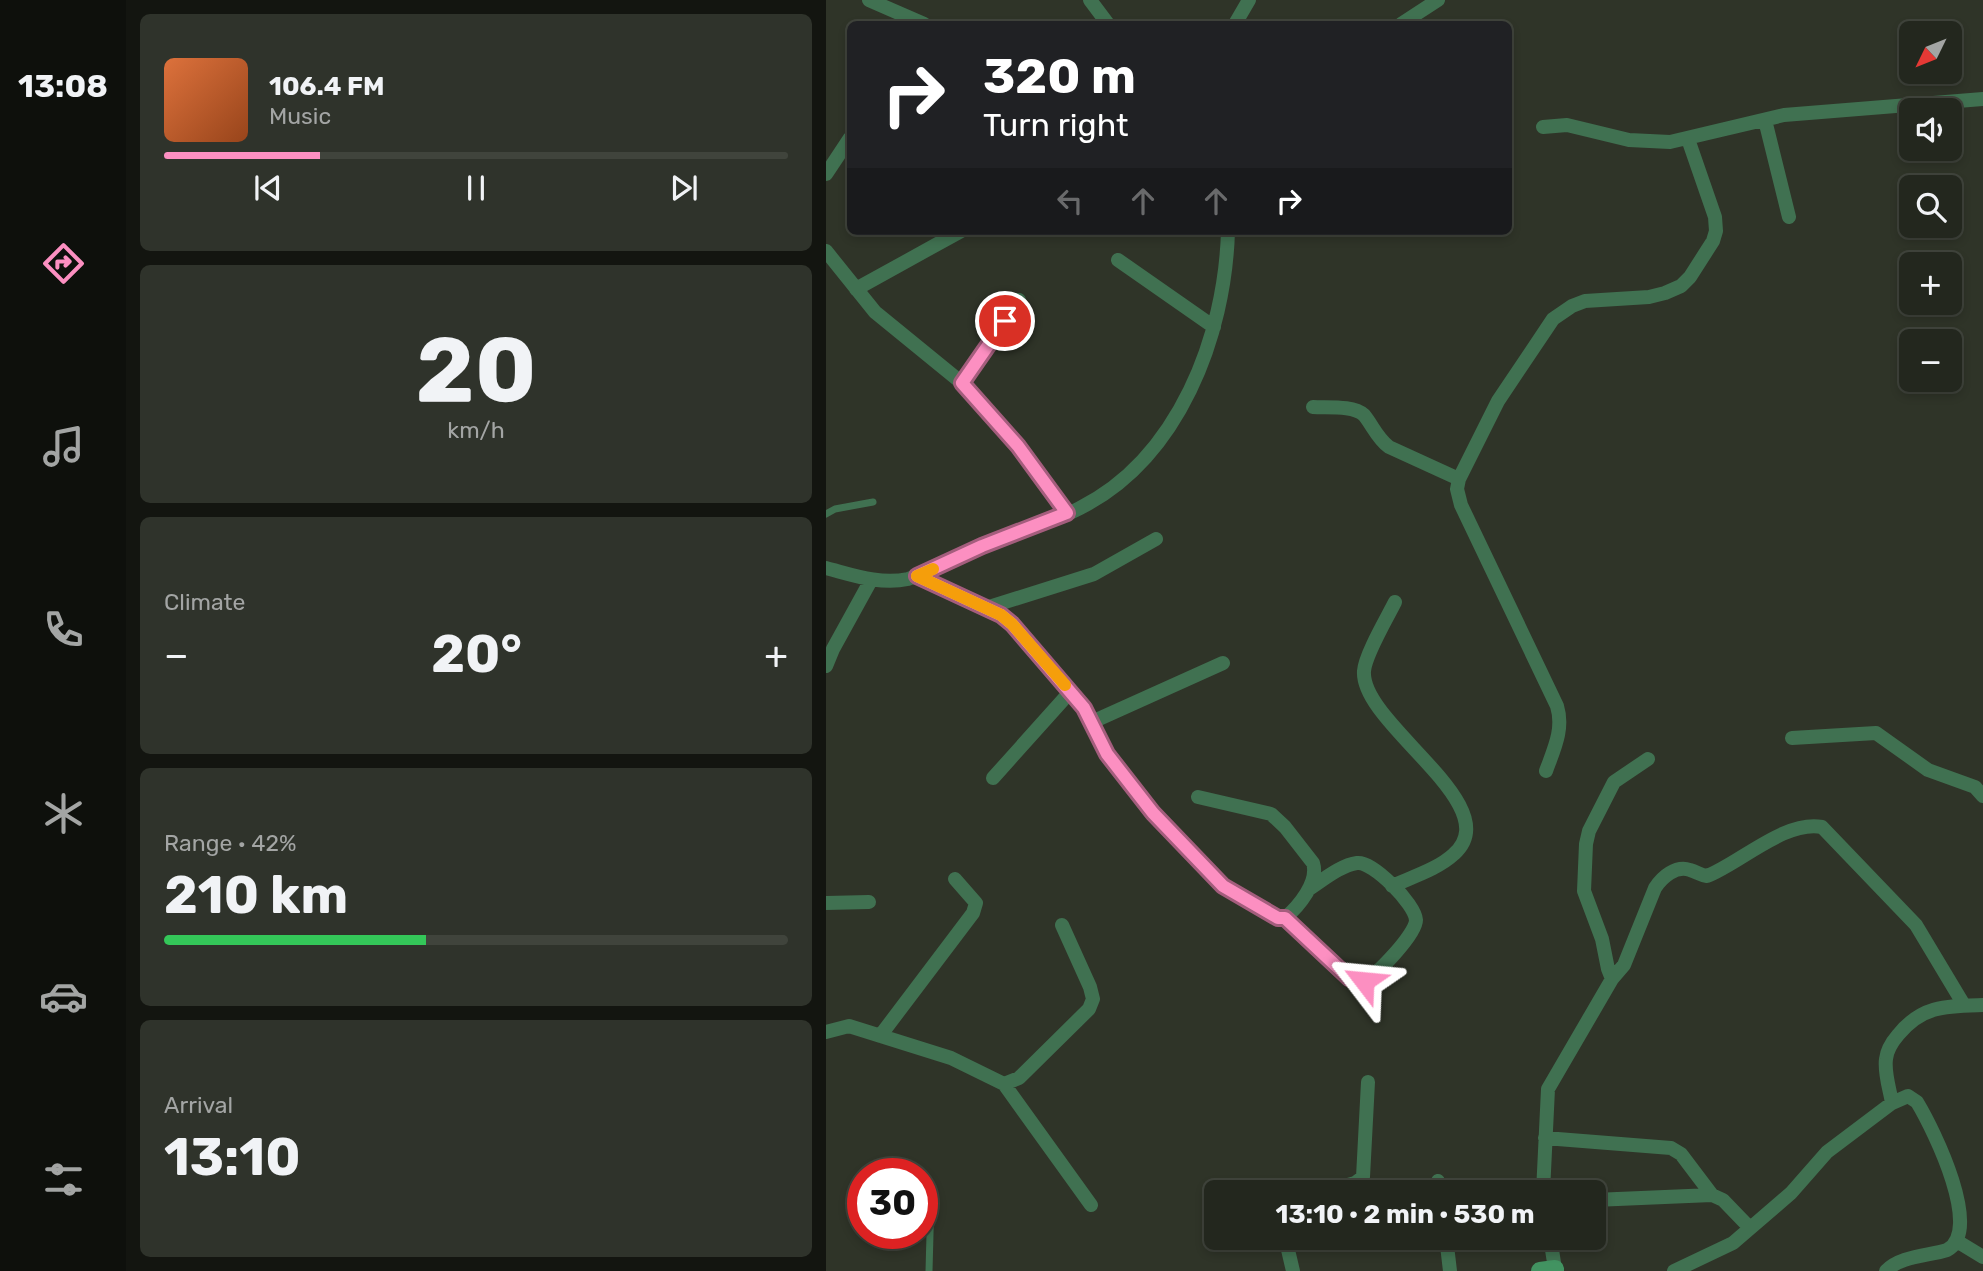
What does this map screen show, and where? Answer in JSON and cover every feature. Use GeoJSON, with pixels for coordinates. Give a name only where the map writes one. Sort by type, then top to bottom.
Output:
{"type":"FeatureCollection","features":[{"type":"Feature","properties":{"kind":"street"},"geometry":{"type":"LineString","coordinates":[[869,0],[890,17],[909,21]]}},
{"type":"Feature","properties":{"kind":"street"},"geometry":{"type":"LineString","coordinates":[[1090,0],[1106,21]]}},
{"type":"Feature","properties":{"kind":"street"},"geometry":{"type":"LineString","coordinates":[[1237,21],[1249,0]]}},
{"type":"Feature","properties":{"kind":"street"},"geometry":{"type":"LineString","coordinates":[[1406,21],[1438,0]]}},
{"type":"Feature","properties":{"kind":"street"},"geometry":{"type":"LineString","coordinates":[[1543,127],[1567,125],[1629,140],[1670,142],[1784,115],[1983,99]]}},
{"type":"Feature","properties":{"kind":"street"},"geometry":{"type":"LineString","coordinates":[[1765,120],[1789,217]]}},
{"type":"Feature","properties":{"kind":"street"},"geometry":{"type":"LineString","coordinates":[[1546,771],[1561,719],[1461,505],[1457,489],[1459,479],[1498,401],[1553,319],[1585,301],[1649,297],[1665,293],[1681,286],[1690,277],[1713,241],[1716,231],[1715,217],[1688,139]]}},
{"type":"Feature","properties":{"kind":"street"},"geometry":{"type":"LineString","coordinates":[[826,174],[847,142]]}},
{"type":"Feature","properties":{"kind":"street"},"geometry":{"type":"LineString","coordinates":[[856,289],[954,235]]}},
{"type":"Feature","properties":{"kind":"street"},"geometry":{"type":"LineString","coordinates":[[826,568],[871,580],[897,581],[917,576],[982,546],[1080,508],[1116,485],[1140,464],[1172,423],[1193,382],[1214,327],[1227,267],[1228,235]]}},
{"type":"Feature","properties":{"kind":"street"},"geometry":{"type":"LineString","coordinates":[[826,251],[875,312],[962,383],[1018,446],[1067,513]]}},
{"type":"Feature","properties":{"kind":"street"},"geometry":{"type":"LineString","coordinates":[[1118,260],[1214,327]]}},
{"type":"Feature","properties":{"kind":"street"},"geometry":{"type":"LineString","coordinates":[[962,383],[1019,300]]}},
{"type":"Feature","properties":{"kind":"street"},"geometry":{"type":"LineString","coordinates":[[1313,407],[1354,410],[1363,414],[1380,440],[1389,447],[1459,479]]}},
{"type":"Feature","properties":{"kind":"street"},"geometry":{"type":"LineString","coordinates":[[986,608],[1094,574],[1156,539]]}},
{"type":"Feature","properties":{"kind":"street"},"geometry":{"type":"LineString","coordinates":[[917,576],[986,608],[1012,624],[1084,708],[1107,754],[1153,813],[1223,886],[1278,918],[1285,918],[1349,978],[1358,982],[1364,981],[1383,966],[1412,932],[1416,918],[1411,906],[1374,869],[1364,863],[1355,863],[1310,888],[1285,918]]}},
{"type":"Feature","properties":{"kind":"street"},"geometry":{"type":"LineString","coordinates":[[826,666],[871,580]]}},
{"type":"Feature","properties":{"kind":"street"},"geometry":{"type":"LineString","coordinates":[[1392,886],[1456,853],[1465,840],[1467,830],[1465,813],[1454,796],[1386,718],[1365,680],[1366,662],[1395,602]]}},
{"type":"Feature","properties":{"kind":"street"},"geometry":{"type":"LineString","coordinates":[[1091,722],[1223,663]]}},
{"type":"Feature","properties":{"kind":"street"},"geometry":{"type":"LineString","coordinates":[[993,778],[1071,691]]}},
{"type":"Feature","properties":{"kind":"street"},"geometry":{"type":"LineString","coordinates":[[1792,738],[1876,733],[1928,770],[1975,787],[1983,796]]}},
{"type":"Feature","properties":{"kind":"street"},"geometry":{"type":"LineString","coordinates":[[1612,979],[1602,939],[1584,891],[1586,844],[1589,831],[1614,782],[1648,759]]}},
{"type":"Feature","properties":{"kind":"street"},"geometry":{"type":"LineString","coordinates":[[1198,797],[1271,814],[1285,827],[1313,863],[1315,869],[1310,888]]}},
{"type":"Feature","properties":{"kind":"street"},"geometry":{"type":"LineString","coordinates":[[1544,1180],[1548,1089],[1612,979],[1624,965],[1660,879],[1681,869],[1707,876],[1770,839],[1814,826],[1822,827],[1916,925],[1964,1005]]}},
{"type":"Feature","properties":{"kind":"street"},"geometry":{"type":"LineString","coordinates":[[880,1036],[973,913],[976,903],[955,879]]}},
{"type":"Feature","properties":{"kind":"street"},"geometry":{"type":"LineString","coordinates":[[826,903],[869,902]]}},
{"type":"Feature","properties":{"kind":"street"},"geometry":{"type":"LineString","coordinates":[[1004,1084],[1019,1078],[1088,1009],[1093,999],[1062,925]]}},
{"type":"Feature","properties":{"kind":"street"},"geometry":{"type":"LineString","coordinates":[[1892,1103],[1886,1058],[1890,1045],[1915,1016],[1926,1011],[1983,1005]]}},
{"type":"Feature","properties":{"kind":"street"},"geometry":{"type":"LineString","coordinates":[[826,1032],[849,1026],[951,1058],[1004,1084],[1091,1205]]}},
{"type":"Feature","properties":{"kind":"street"},"geometry":{"type":"LineString","coordinates":[[1359,1180],[1363,1177],[1368,1082]]}},
{"type":"Feature","properties":{"kind":"street"},"geometry":{"type":"LineString","coordinates":[[1674,1271],[1725,1248],[1791,1193],[1827,1152],[1892,1103],[1909,1096],[1917,1102],[1954,1161],[1972,1207],[1973,1218],[1969,1231],[1960,1243],[1951,1249],[1902,1261],[1886,1271]]}},
{"type":"Feature","properties":{"kind":"street"},"geometry":{"type":"LineString","coordinates":[[1545,1138],[1671,1148],[1681,1154],[1712,1195]]}},
{"type":"Feature","properties":{"kind":"street"},"geometry":{"type":"LineString","coordinates":[[1606,1199],[1712,1195],[1723,1199],[1750,1228]]}},
{"type":"Feature","properties":{"kind":"street"},"geometry":{"type":"LineString","coordinates":[[1960,1243],[1983,1257]]}},
{"type":"Feature","properties":{"kind":"street"},"geometry":{"type":"LineString","coordinates":[[1288,1250],[1293,1271]]}},
{"type":"Feature","properties":{"kind":"street"},"geometry":{"type":"LineString","coordinates":[[1448,1250],[1450,1271]]}},
{"type":"Feature","properties":{"kind":"street"},"geometry":{"type":"LineString","coordinates":[[1550,1250],[1550,1270]]}},
{"type":"Feature","properties":{"kind":"lane"},"geometry":{"type":"LineString","coordinates":[[826,514],[835,509],[873,502]]}},
{"type":"Feature","properties":{"kind":"lane"},"geometry":{"type":"LineString","coordinates":[[929,1271],[930,1249]]}},
{"type":"Feature","properties":{"kind":"slow traffic"},"geometry":{"type":"LineString","coordinates":[[933,569],[917,576],[1001,615],[1065,685]]}},
{"type":"Feature","properties":{"kind":"route"},"geometry":{"type":"LineString","coordinates":[[1005,321],[962,383],[1018,446],[1067,513],[982,546],[917,576],[1001,615],[1012,624],[1084,708],[1107,754],[1153,813],[1223,886],[1278,918],[1285,918],[1349,978],[1358,982],[1364,981]]}}]}
